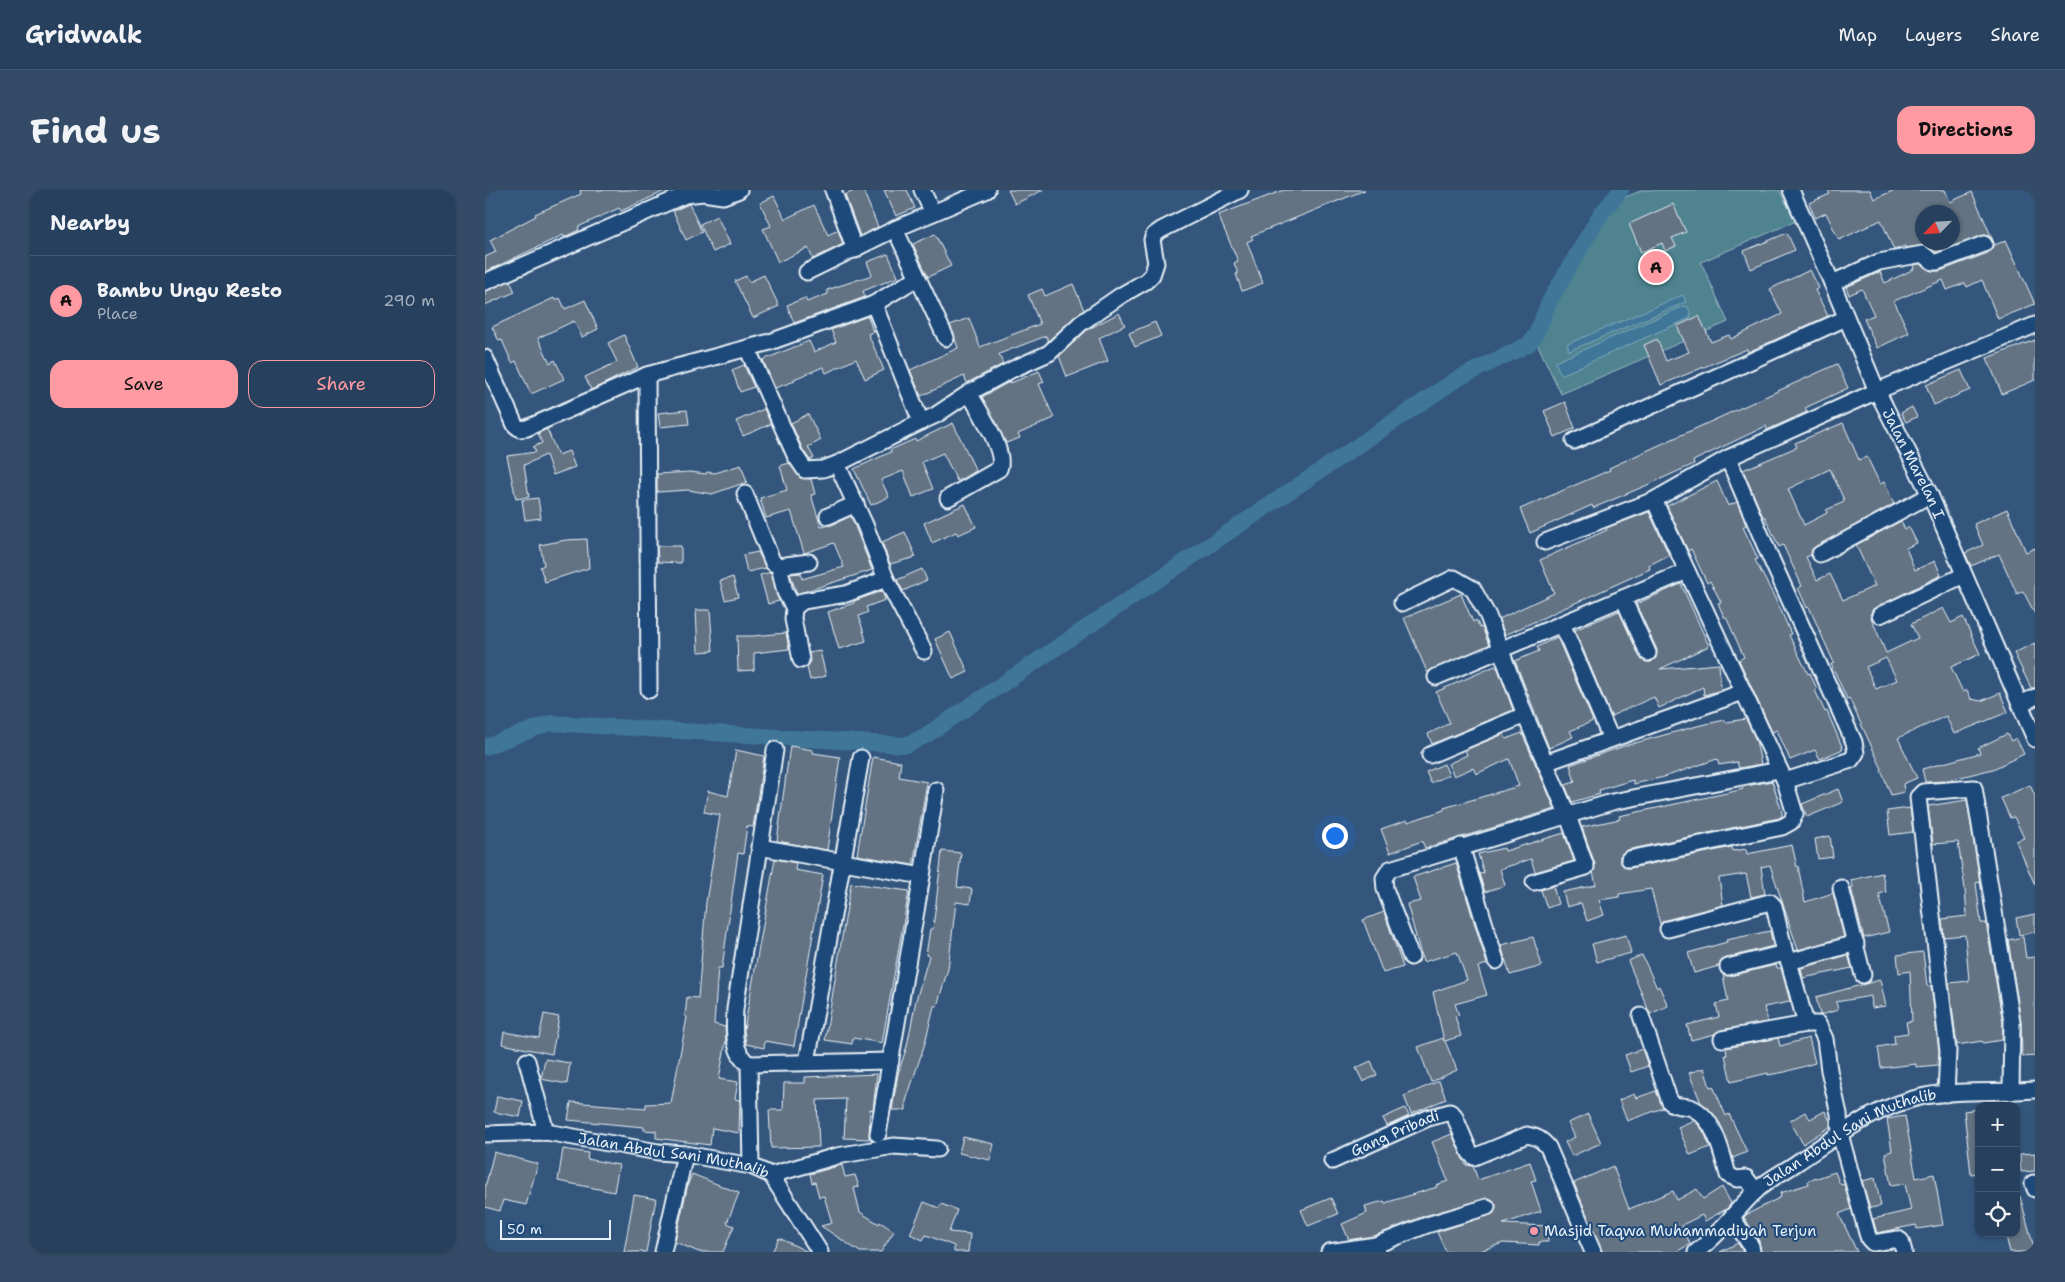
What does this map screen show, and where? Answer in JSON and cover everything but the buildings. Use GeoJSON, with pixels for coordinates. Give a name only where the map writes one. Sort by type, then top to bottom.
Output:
{"type":"FeatureCollection","features":[{"type":"Feature","properties":{"kind":"street"},"geometry":{"type":"LineString","coordinates":[[485,282],[685,195],[703,193],[723,196],[739,190]]}},
{"type":"Feature","properties":{"kind":"street"},"geometry":{"type":"LineString","coordinates":[[833,190],[855,250]]}},
{"type":"Feature","properties":{"kind":"street"},"geometry":{"type":"LineString","coordinates":[[922,190],[933,213]]}},
{"type":"Feature","properties":{"kind":"street"},"geometry":{"type":"LineString","coordinates":[[807,272],[895,230],[987,190]]}},
{"type":"Feature","properties":{"kind":"street"},"geometry":{"type":"LineString","coordinates":[[747,348],[795,456],[805,470],[823,469],[837,464],[936,415],[969,392],[1049,353],[1081,323],[1120,296],[1146,282],[1152,275],[1155,263],[1152,240],[1161,230],[1240,190]]}},
{"type":"Feature","properties":{"kind":"street","name":"Jalan Marelan I"},"geometry":{"type":"LineString","coordinates":[[1791,190],[1877,391],[1929,494],[2035,739]]}},
{"type":"Feature","properties":{"kind":"street"},"geometry":{"type":"LineString","coordinates":[[895,230],[946,338]]}},
{"type":"Feature","properties":{"kind":"street"},"geometry":{"type":"LineString","coordinates":[[1832,283],[1879,262],[1923,254],[1933,262],[1937,262],[1984,244]]}},
{"type":"Feature","properties":{"kind":"street"},"geometry":{"type":"LineString","coordinates":[[485,358],[515,425],[520,429],[527,428],[647,375],[770,342],[873,304],[917,278]]}},
{"type":"Feature","properties":{"kind":"street"},"geometry":{"type":"LineString","coordinates":[[873,304],[921,422]]}},
{"type":"Feature","properties":{"kind":"street"},"geometry":{"type":"LineString","coordinates":[[1574,441],[1846,318]]}},
{"type":"Feature","properties":{"kind":"street"},"geometry":{"type":"LineString","coordinates":[[1545,542],[1654,500],[1728,458],[1877,391],[2035,325]]}},
{"type":"Feature","properties":{"kind":"street"},"geometry":{"type":"LineString","coordinates":[[647,375],[649,690]]}},
{"type":"Feature","properties":{"kind":"street"},"geometry":{"type":"LineString","coordinates":[[948,498],[999,469],[1002,462],[998,447],[969,392]]}},
{"type":"Feature","properties":{"kind":"street"},"geometry":{"type":"LineString","coordinates":[[1411,957],[1385,889],[1384,878],[1390,869],[1461,846],[1612,802],[1782,775],[1851,760],[1856,753],[1853,742],[1728,458]]}},
{"type":"Feature","properties":{"kind":"street"},"geometry":{"type":"LineString","coordinates":[[837,464],[886,579],[924,651]]}},
{"type":"Feature","properties":{"kind":"street"},"geometry":{"type":"LineString","coordinates":[[745,494],[773,563],[779,566],[809,562]]}},
{"type":"Feature","properties":{"kind":"street"},"geometry":{"type":"LineString","coordinates":[[1820,554],[1929,494]]}},
{"type":"Feature","properties":{"kind":"street"},"geometry":{"type":"LineString","coordinates":[[1629,859],[1782,827],[1791,822],[1795,814],[1782,775],[1654,500]]}},
{"type":"Feature","properties":{"kind":"street"},"geometry":{"type":"LineString","coordinates":[[827,516],[855,504]]}},
{"type":"Feature","properties":{"kind":"street"},"geometry":{"type":"LineString","coordinates":[[779,566],[785,592],[794,608],[793,619],[801,660]]}},
{"type":"Feature","properties":{"kind":"street"},"geometry":{"type":"LineString","coordinates":[[1436,677],[1687,571]]}},
{"type":"Feature","properties":{"kind":"street"},"geometry":{"type":"LineString","coordinates":[[1880,615],[1964,575]]}},
{"type":"Feature","properties":{"kind":"street"},"geometry":{"type":"LineString","coordinates":[[1403,603],[1454,578],[1458,578],[1473,589],[1488,616],[1525,715],[1568,816],[1586,868],[1534,882]]}},
{"type":"Feature","properties":{"kind":"street"},"geometry":{"type":"LineString","coordinates":[[794,608],[803,601],[846,594],[886,579]]}},
{"type":"Feature","properties":{"kind":"street"},"geometry":{"type":"LineString","coordinates":[[1623,598],[1648,653]]}},
{"type":"Feature","properties":{"kind":"street"},"geometry":{"type":"LineString","coordinates":[[1562,624],[1611,739]]}},
{"type":"Feature","properties":{"kind":"street"},"geometry":{"type":"LineString","coordinates":[[1545,763],[1743,692]]}},
{"type":"Feature","properties":{"kind":"street"},"geometry":{"type":"LineString","coordinates":[[2020,704],[2035,697]]}},
{"type":"Feature","properties":{"kind":"street"},"geometry":{"type":"LineString","coordinates":[[1430,755],[1525,715]]}},
{"type":"Feature","properties":{"kind":"street"},"geometry":{"type":"LineString","coordinates":[[775,750],[735,1008],[733,1030],[741,1059],[749,1064],[891,1061]]}},
{"type":"Feature","properties":{"kind":"street"},"geometry":{"type":"LineString","coordinates":[[807,1062],[861,758]]}},
{"type":"Feature","properties":{"kind":"street"},"geometry":{"type":"LineString","coordinates":[[1947,1094],[1948,1051],[1918,798],[1923,792],[1974,788],[2012,1022],[2011,1092]]}},
{"type":"Feature","properties":{"kind":"street"},"geometry":{"type":"LineString","coordinates":[[878,1134],[936,790]]}},
{"type":"Feature","properties":{"kind":"street"},"geometry":{"type":"LineString","coordinates":[[759,846],[922,876]]}},
{"type":"Feature","properties":{"kind":"street"},"geometry":{"type":"LineString","coordinates":[[1461,846],[1496,961]]}},
{"type":"Feature","properties":{"kind":"street"},"geometry":{"type":"LineString","coordinates":[[1841,888],[1863,974]]}},
{"type":"Feature","properties":{"kind":"street"},"geometry":{"type":"LineString","coordinates":[[1668,929],[1770,902],[1775,906],[1805,1024]]}},
{"type":"Feature","properties":{"kind":"street"},"geometry":{"type":"LineString","coordinates":[[1728,967],[1856,943]]}},
{"type":"Feature","properties":{"kind":"street"},"geometry":{"type":"LineString","coordinates":[[1641,1016],[1670,1102],[1674,1106],[1691,1107],[1703,1115],[1717,1139],[1728,1175],[1737,1179],[1746,1178],[1756,1191]]}},
{"type":"Feature","properties":{"kind":"street"},"geometry":{"type":"LineString","coordinates":[[1722,1039],[1805,1024],[1818,1024],[1825,1039],[1829,1070],[1839,1114],[1840,1134],[1869,1240],[1873,1242],[1898,1239],[1901,1241],[1905,1252]]}},
{"type":"Feature","properties":{"kind":"street"},"geometry":{"type":"LineString","coordinates":[[527,1061],[546,1132]]}},
{"type":"Feature","properties":{"kind":"street"},"geometry":{"type":"LineString","coordinates":[[749,1064],[751,1166]]}},
{"type":"Feature","properties":{"kind":"street","name":"Jalan Abdul Sani Muthalib"},"geometry":{"type":"LineString","coordinates":[[1696,1252],[1733,1217],[1756,1191],[1772,1178],[1840,1134],[1897,1103],[1926,1096],[1947,1094],[2035,1090]]}},
{"type":"Feature","properties":{"kind":"street","name":"Gang Pribadi"},"geometry":{"type":"LineString","coordinates":[[1333,1160],[1428,1118],[1450,1112],[1454,1115],[1469,1153],[1474,1157],[1527,1136],[1535,1136],[1548,1147],[1593,1252]]}},
{"type":"Feature","properties":{"kind":"street","name":"Jalan Abdul Sani Muthalib"},"geometry":{"type":"LineString","coordinates":[[485,1134],[546,1132],[657,1152],[685,1154],[751,1166],[771,1176],[821,1252]]}},
{"type":"Feature","properties":{"kind":"street"},"geometry":{"type":"LineString","coordinates":[[771,1176],[837,1156],[894,1146],[937,1149]]}},
{"type":"Feature","properties":{"kind":"street"},"geometry":{"type":"LineString","coordinates":[[663,1252],[685,1154]]}},
{"type":"Feature","properties":{"kind":"street"},"geometry":{"type":"LineString","coordinates":[[1329,1252],[1377,1249],[1427,1225],[1487,1207]]}},
{"type":"Feature","properties":{"kind":"street"},"geometry":{"type":"LineString","coordinates":[[1733,1217],[1753,1252]]}},
{"type":"Feature","properties":{"kind":"green space"},"geometry":{"type":"Polygon","coordinates":[[[1643,190],[1779,190],[1796,221],[1701,262],[1728,322],[1561,394],[1534,337],[1550,301],[1600,215],[1621,199],[1643,190]]]}},
{"type":"Feature","properties":{"kind":"water"},"geometry":{"type":"Polygon","coordinates":[[[1683,295],[1686,302],[1569,351],[1567,344],[1683,295]]]}},
{"type":"Feature","properties":{"kind":"water"},"geometry":{"type":"Polygon","coordinates":[[[1684,306],[1688,307],[1691,315],[1690,318],[1561,375],[1555,362],[1684,306]]]}},
{"type":"Feature","properties":{"kind":"waterway"},"geometry":{"type":"LineString","coordinates":[[485,747],[550,723],[906,745],[925,736],[1457,379],[1529,344],[1536,334],[1549,302],[1600,215],[1621,190]]}},
{"type":"Feature","properties":{"kind":"place","name":"Bambu Ungu Resto"},"geometry":{"type":"Point","coordinates":[1656,267]}},
{"type":"Feature","properties":{"kind":"place","name":"Masjid Taqwa Muhammadiyah Terjun"},"geometry":{"type":"Point","coordinates":[1534,1231]}}]}
